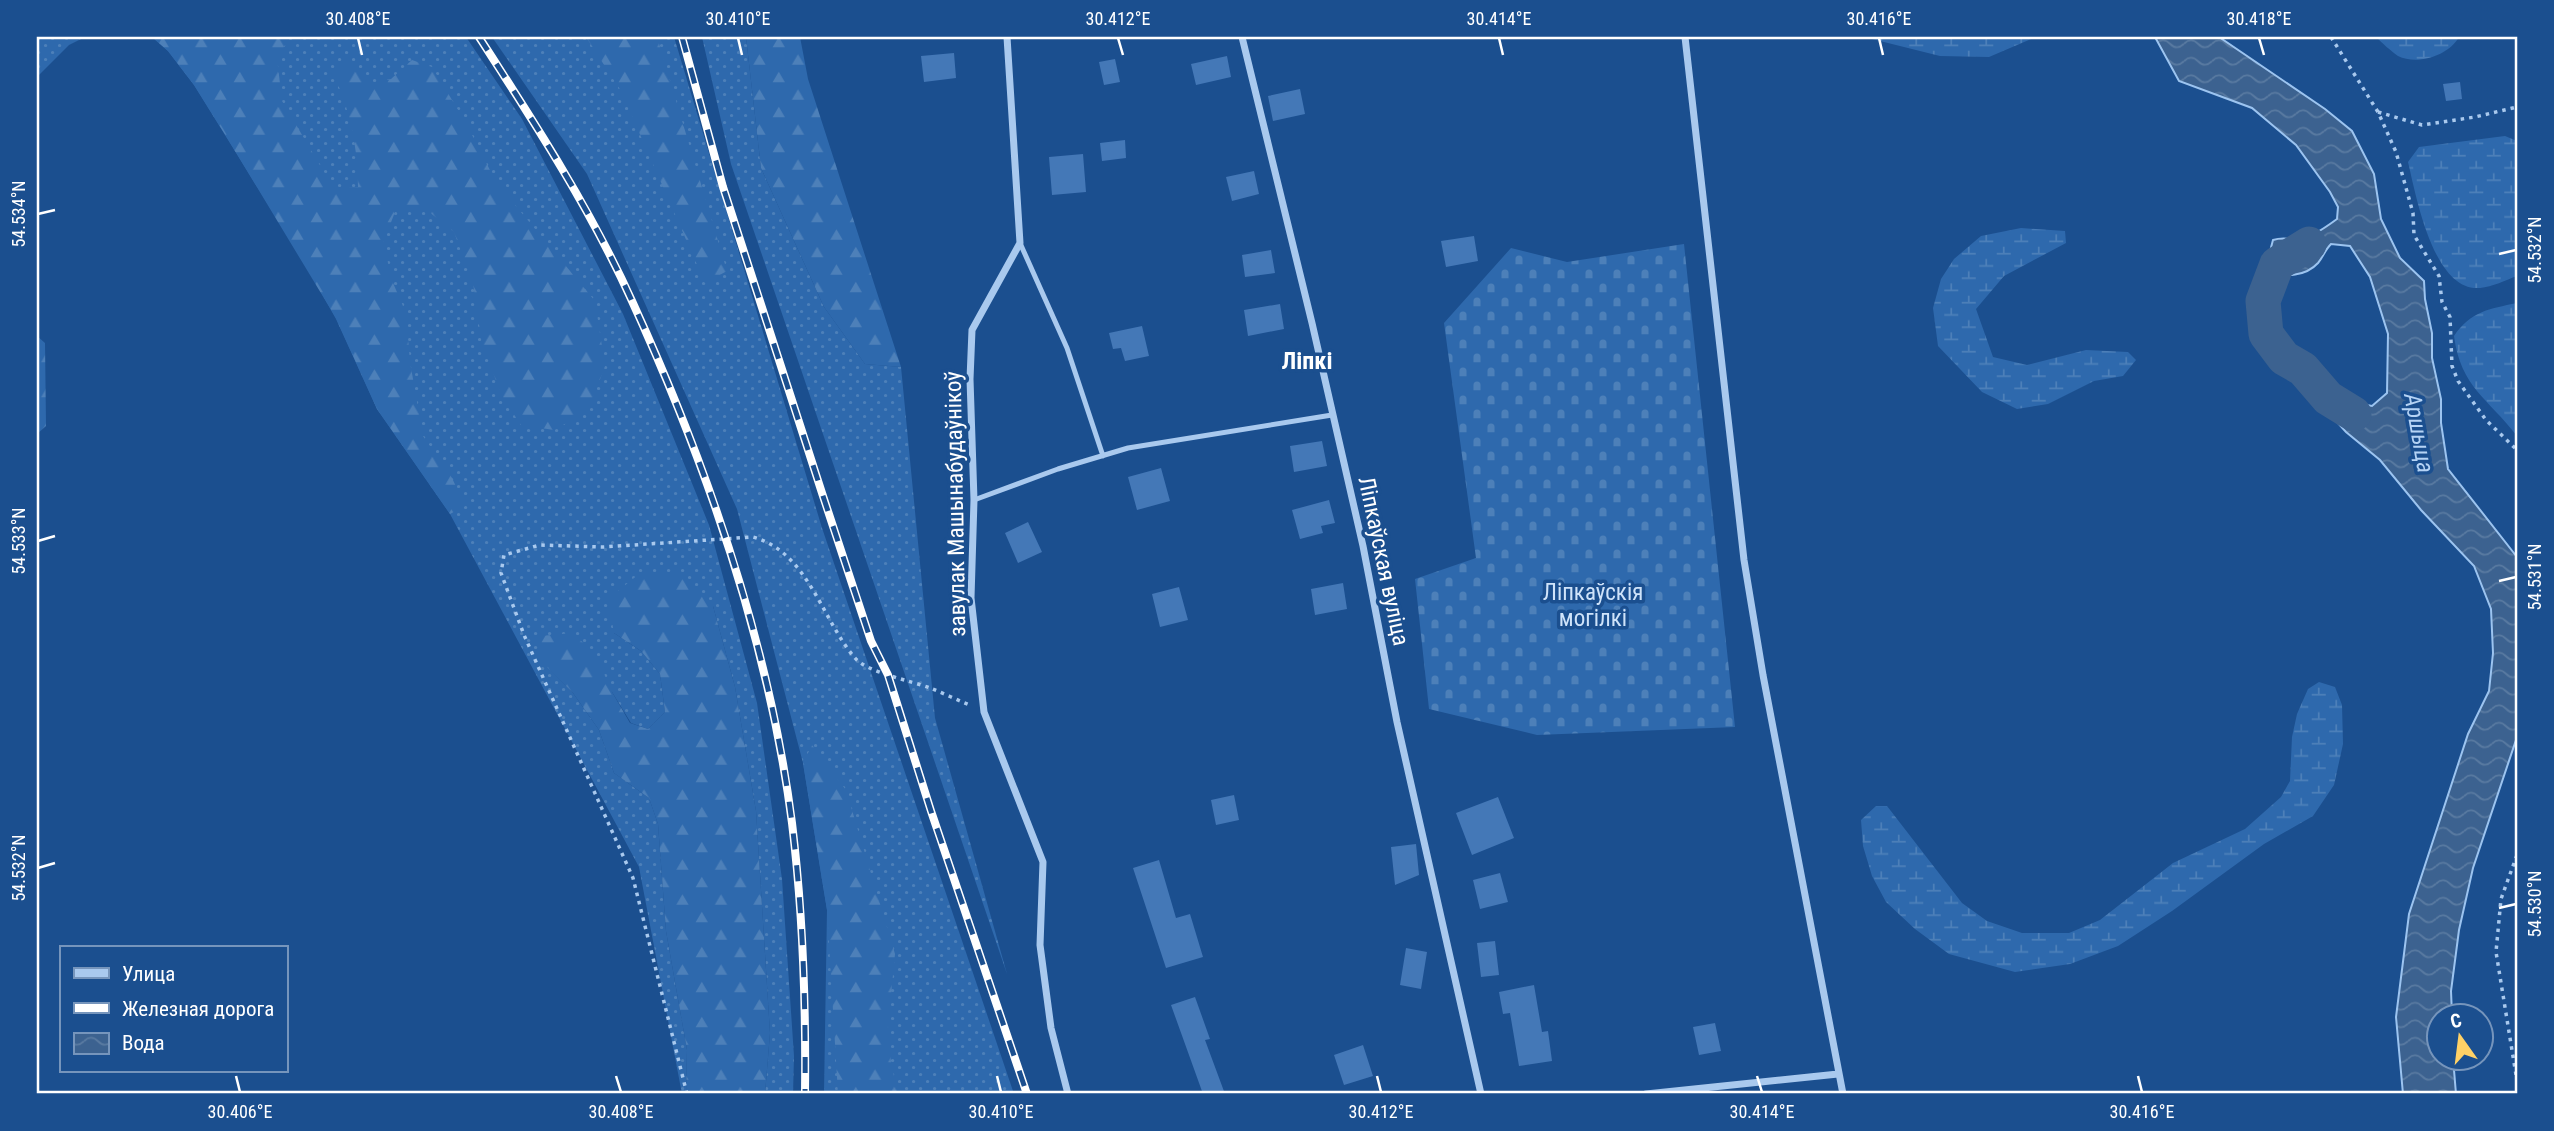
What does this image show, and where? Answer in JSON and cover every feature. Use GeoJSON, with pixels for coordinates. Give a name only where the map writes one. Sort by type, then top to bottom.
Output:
{"type":"FeatureCollection","features":[{"type":"Feature","properties":{"kind":"street"},"geometry":{"type":"LineString","coordinates":[[1007,37],[1020,243]]}},
{"type":"Feature","properties":{"kind":"street","name":"Ліпкаўская вуліца"},"geometry":{"type":"LineString","coordinates":[[1242,37],[1363,546],[1397,722],[1481,1094]]}},
{"type":"Feature","properties":{"kind":"street"},"geometry":{"type":"LineString","coordinates":[[1685,37],[1744,559],[1763,675],[1843,1094]]}},
{"type":"Feature","properties":{"kind":"street","name":"завулак Машынабудаўнікоў"},"geometry":{"type":"LineString","coordinates":[[1020,243],[972,330],[970,379],[974,500],[971,598],[984,712],[1043,862],[1041,945],[1051,1028],[1068,1094]]}},
{"type":"Feature","properties":{"kind":"street"},"geometry":{"type":"LineString","coordinates":[[1647,1094],[1838,1074]]}},
{"type":"Feature","properties":{"kind":"lane"},"geometry":{"type":"LineString","coordinates":[[1020,243],[1067,348],[1103,456]]}},
{"type":"Feature","properties":{"kind":"lane"},"geometry":{"type":"LineString","coordinates":[[974,500],[1058,469],[1128,449],[1332,415]]}},
{"type":"Feature","properties":{"kind":"path"},"geometry":{"type":"LineString","coordinates":[[2331,37],[2378,112],[2399,164],[2413,213],[2414,235],[2439,276],[2442,302],[2450,317],[2452,366],[2458,381],[2486,420],[2517,450]]}},
{"type":"Feature","properties":{"kind":"path"},"geometry":{"type":"LineString","coordinates":[[2378,112],[2422,125],[2517,107]]}},
{"type":"Feature","properties":{"kind":"path"},"geometry":{"type":"LineString","coordinates":[[687,1094],[633,878],[524,635],[501,573],[504,555],[540,545],[603,547],[753,537],[766,540],[789,558],[814,592],[856,661],[888,675],[929,687],[984,712]]}},
{"type":"Feature","properties":{"kind":"path"},"geometry":{"type":"LineString","coordinates":[[2517,855],[2501,899],[2496,952],[2517,1081]]}},
{"type":"Feature","properties":{"kind":"green space"},"geometry":{"type":"Polygon","coordinates":[[[40,37],[85,37],[69,45],[37,77],[37,41],[40,37]]]}},
{"type":"Feature","properties":{"kind":"green space"},"geometry":{"type":"Polygon","coordinates":[[[152,37],[466,37],[522,119],[623,314],[709,525],[757,703],[782,879],[794,1056],[793,1094],[765,1094],[770,1033],[756,811],[735,687],[713,606],[614,633],[641,651],[660,674],[665,712],[648,729],[631,723],[612,692],[539,658],[573,693],[599,730],[614,773],[649,798],[658,824],[666,931],[687,1050],[686,1094],[682,1094],[639,867],[450,514],[377,409],[336,319],[308,269],[194,85],[168,51],[152,37]]]}},
{"type":"Feature","properties":{"kind":"green space"},"geometry":{"type":"Polygon","coordinates":[[[152,37],[290,37],[277,58],[282,101],[334,189],[358,187],[352,129],[334,69],[348,64],[370,84],[391,79],[412,60],[432,67],[466,123],[496,182],[595,301],[605,366],[588,411],[554,430],[521,425],[501,395],[481,338],[473,283],[454,232],[428,211],[395,212],[383,243],[393,283],[406,313],[410,362],[423,436],[452,478],[465,506],[450,514],[377,409],[336,318],[226,136],[194,85],[168,51],[152,37]]]}},
{"type":"Feature","properties":{"kind":"green space"},"geometry":{"type":"Polygon","coordinates":[[[492,37],[674,37],[822,528],[1014,1094],[824,1094],[827,910],[803,763],[737,509],[587,174],[492,37]]]}},
{"type":"Feature","properties":{"kind":"green space"},"geometry":{"type":"Polygon","coordinates":[[[586,37],[657,37],[727,271],[705,283],[621,91],[586,37]]]}},
{"type":"Feature","properties":{"kind":"green space"},"geometry":{"type":"Polygon","coordinates":[[[702,37],[746,37],[761,168],[824,307],[865,364],[901,367],[935,718],[1007,974],[731,164],[702,37]]]}},
{"type":"Feature","properties":{"kind":"green space"},"geometry":{"type":"Polygon","coordinates":[[[746,37],[800,37],[808,79],[901,367],[865,364],[824,307],[761,168],[746,37]]]}},
{"type":"Feature","properties":{"kind":"green space"},"geometry":{"type":"Polygon","coordinates":[[[1864,37],[2036,37],[1989,57],[1940,56],[1864,37]]]}},
{"type":"Feature","properties":{"kind":"green space"},"geometry":{"type":"Polygon","coordinates":[[[2376,37],[2459,37],[2441,54],[2415,60],[2398,56],[2376,37]]]}},
{"type":"Feature","properties":{"kind":"green space"},"geometry":{"type":"Polygon","coordinates":[[[2505,136],[2517,141],[2517,276],[2480,288],[2464,285],[2450,275],[2429,239],[2408,162],[2419,147],[2505,136]]]}},
{"type":"Feature","properties":{"kind":"green space"},"geometry":{"type":"Polygon","coordinates":[[[2021,228],[2065,231],[2066,243],[2004,276],[1976,309],[1993,357],[2027,365],[2086,350],[2128,352],[2136,360],[2123,376],[2094,381],[2048,404],[2017,409],[1982,392],[1938,346],[1933,308],[1941,279],[1954,259],[1981,236],[2021,228]]]}},
{"type":"Feature","properties":{"kind":"green space","name":"Ліпкаўскія могілкі"},"geometry":{"type":"Polygon","coordinates":[[[1684,244],[1735,727],[1537,735],[1429,709],[1415,579],[1476,558],[1444,323],[1511,248],[1567,262],[1684,244]]]}},
{"type":"Feature","properties":{"kind":"green space"},"geometry":{"type":"Polygon","coordinates":[[[2517,303],[2517,436],[2469,380],[2454,336],[2474,316],[2489,309],[2517,303]]]}},
{"type":"Feature","properties":{"kind":"green space"},"geometry":{"type":"Polygon","coordinates":[[[37,336],[45,343],[46,426],[37,434],[37,336]]]}},
{"type":"Feature","properties":{"kind":"green space"},"geometry":{"type":"Polygon","coordinates":[[[639,574],[677,574],[713,606],[735,687],[756,811],[770,1033],[765,1094],[686,1094],[687,1050],[666,931],[658,824],[649,798],[614,773],[599,730],[573,693],[539,659],[541,636],[572,633],[595,653],[612,692],[630,723],[648,729],[665,712],[660,674],[641,651],[614,633],[608,599],[639,574]]]}},
{"type":"Feature","properties":{"kind":"green space"},"geometry":{"type":"Polygon","coordinates":[[[2319,682],[2335,687],[2342,705],[2343,744],[2334,785],[2313,816],[2264,844],[2172,911],[2118,946],[2070,964],[2015,972],[1949,954],[1915,929],[1886,902],[1872,876],[1863,846],[1861,820],[1876,806],[1887,806],[1962,903],[1987,921],[2022,933],[2069,933],[2100,920],[2173,863],[2245,829],[2281,797],[2290,781],[2292,737],[2297,714],[2308,689],[2319,682]]]}},
{"type":"Feature","properties":{"kind":"green space"},"geometry":{"type":"Polygon","coordinates":[[[812,745],[846,790],[895,954],[888,1026],[891,1063],[898,1094],[838,1094],[827,910],[803,763],[812,745]]]}},
{"type":"Feature","properties":{"kind":"water","name":"Аршыца"},"geometry":{"type":"Polygon","coordinates":[[[2155,37],[2219,37],[2325,109],[2352,131],[2374,174],[2381,219],[2400,258],[2424,281],[2448,469],[2517,557],[2517,737],[2473,868],[2459,930],[2451,1002],[2424,1002],[2424,1072],[2454,1072],[2456,1094],[2403,1094],[2396,1017],[2409,914],[2468,734],[2489,691],[2493,653],[2491,609],[2474,566],[2421,510],[2380,460],[2346,432],[2319,402],[2313,390],[2319,383],[2357,403],[2372,406],[2387,393],[2388,334],[2370,277],[2350,246],[2331,244],[2318,263],[2308,271],[2289,275],[2270,271],[2269,255],[2273,240],[2306,237],[2337,219],[2338,207],[2330,192],[2296,145],[2252,108],[2179,81],[2155,37]]]}},
{"type":"Feature","properties":{"kind":"building"},"geometry":{"type":"Polygon","coordinates":[[[954,53],[956,78],[924,82],[921,56],[954,53]]]}},
{"type":"Feature","properties":{"kind":"building"},"geometry":{"type":"Polygon","coordinates":[[[1227,56],[1231,77],[1196,85],[1191,64],[1227,56]]]}},
{"type":"Feature","properties":{"kind":"building"},"geometry":{"type":"Polygon","coordinates":[[[1115,59],[1120,82],[1104,85],[1099,62],[1115,59]]]}},
{"type":"Feature","properties":{"kind":"building"},"geometry":{"type":"Polygon","coordinates":[[[2460,82],[2462,99],[2446,101],[2443,84],[2460,82]]]}},
{"type":"Feature","properties":{"kind":"building"},"geometry":{"type":"Polygon","coordinates":[[[1300,89],[1305,114],[1273,121],[1268,96],[1300,89]]]}},
{"type":"Feature","properties":{"kind":"building"},"geometry":{"type":"Polygon","coordinates":[[[1125,140],[1126,158],[1102,161],[1100,143],[1125,140]]]}},
{"type":"Feature","properties":{"kind":"building"},"geometry":{"type":"Polygon","coordinates":[[[1083,154],[1086,192],[1052,195],[1049,157],[1083,154]]]}},
{"type":"Feature","properties":{"kind":"building"},"geometry":{"type":"Polygon","coordinates":[[[1254,171],[1259,194],[1232,201],[1226,177],[1254,171]]]}},
{"type":"Feature","properties":{"kind":"building"},"geometry":{"type":"Polygon","coordinates":[[[1474,236],[1478,261],[1446,267],[1441,241],[1474,236]]]}},
{"type":"Feature","properties":{"kind":"building"},"geometry":{"type":"Polygon","coordinates":[[[1271,250],[1275,273],[1245,277],[1242,255],[1271,250]]]}},
{"type":"Feature","properties":{"kind":"building"},"geometry":{"type":"Polygon","coordinates":[[[1280,304],[1284,329],[1248,336],[1244,310],[1280,304]]]}},
{"type":"Feature","properties":{"kind":"building"},"geometry":{"type":"Polygon","coordinates":[[[1142,326],[1149,356],[1125,361],[1121,348],[1113,349],[1109,333],[1142,326]]]}},
{"type":"Feature","properties":{"kind":"building"},"geometry":{"type":"Polygon","coordinates":[[[1322,441],[1327,466],[1294,472],[1290,446],[1322,441]]]}},
{"type":"Feature","properties":{"kind":"building"},"geometry":{"type":"Polygon","coordinates":[[[1161,468],[1170,501],[1137,510],[1128,477],[1161,468]]]}},
{"type":"Feature","properties":{"kind":"building"},"geometry":{"type":"Polygon","coordinates":[[[1329,500],[1335,523],[1321,526],[1323,533],[1300,539],[1292,510],[1329,500]]]}},
{"type":"Feature","properties":{"kind":"building"},"geometry":{"type":"Polygon","coordinates":[[[1028,522],[1042,552],[1018,563],[1005,533],[1028,522]]]}},
{"type":"Feature","properties":{"kind":"building"},"geometry":{"type":"Polygon","coordinates":[[[1343,583],[1347,609],[1315,615],[1311,589],[1343,583]]]}},
{"type":"Feature","properties":{"kind":"building"},"geometry":{"type":"Polygon","coordinates":[[[1179,587],[1188,620],[1160,627],[1152,594],[1179,587]]]}},
{"type":"Feature","properties":{"kind":"building"},"geometry":{"type":"Polygon","coordinates":[[[1234,795],[1239,820],[1216,825],[1211,800],[1234,795]]]}},
{"type":"Feature","properties":{"kind":"building"},"geometry":{"type":"Polygon","coordinates":[[[1498,797],[1514,838],[1472,855],[1456,813],[1498,797]]]}},
{"type":"Feature","properties":{"kind":"building"},"geometry":{"type":"Polygon","coordinates":[[[1416,844],[1419,875],[1395,885],[1391,847],[1416,844]]]}},
{"type":"Feature","properties":{"kind":"building"},"geometry":{"type":"Polygon","coordinates":[[[1159,860],[1176,918],[1190,914],[1203,957],[1166,968],[1133,868],[1159,860]]]}},
{"type":"Feature","properties":{"kind":"building"},"geometry":{"type":"Polygon","coordinates":[[[1500,873],[1508,902],[1480,909],[1473,880],[1500,873]]]}},
{"type":"Feature","properties":{"kind":"building"},"geometry":{"type":"Polygon","coordinates":[[[1495,941],[1499,975],[1481,977],[1477,943],[1495,941]]]}},
{"type":"Feature","properties":{"kind":"building"},"geometry":{"type":"Polygon","coordinates":[[[1406,948],[1427,952],[1421,989],[1400,985],[1406,948]]]}},
{"type":"Feature","properties":{"kind":"building"},"geometry":{"type":"Polygon","coordinates":[[[1534,985],[1542,1032],[1548,1031],[1552,1061],[1519,1066],[1510,1013],[1503,1014],[1499,992],[1534,985]]]}},
{"type":"Feature","properties":{"kind":"building"},"geometry":{"type":"Polygon","coordinates":[[[1195,997],[1210,1039],[1205,1040],[1225,1094],[1203,1094],[1171,1005],[1195,997]]]}},
{"type":"Feature","properties":{"kind":"building"},"geometry":{"type":"Polygon","coordinates":[[[1715,1023],[1721,1051],[1699,1055],[1693,1027],[1715,1023]]]}},
{"type":"Feature","properties":{"kind":"building"},"geometry":{"type":"Polygon","coordinates":[[[1363,1045],[1373,1076],[1344,1085],[1334,1055],[1363,1045]]]}},
{"type":"Feature","properties":{"kind":"waterway"},"geometry":{"type":"LineString","coordinates":[[2309,244],[2277,264],[2263,301],[2266,334],[2284,358],[2303,369],[2328,398],[2354,414]]}},
{"type":"Feature","properties":{"kind":"railway"},"geometry":{"type":"LineString","coordinates":[[479,37],[560,166],[616,266],[685,426],[732,556],[768,689],[792,823],[803,958],[805,1094]]}},
{"type":"Feature","properties":{"kind":"railway"},"geometry":{"type":"LineString","coordinates":[[682,37],[723,187],[822,493],[871,641],[888,675],[1027,1094]]}},
{"type":"Feature","properties":{"kind":"district","name":"Ліпкі"},"geometry":{"type":"Point","coordinates":[1307,361]}}]}
